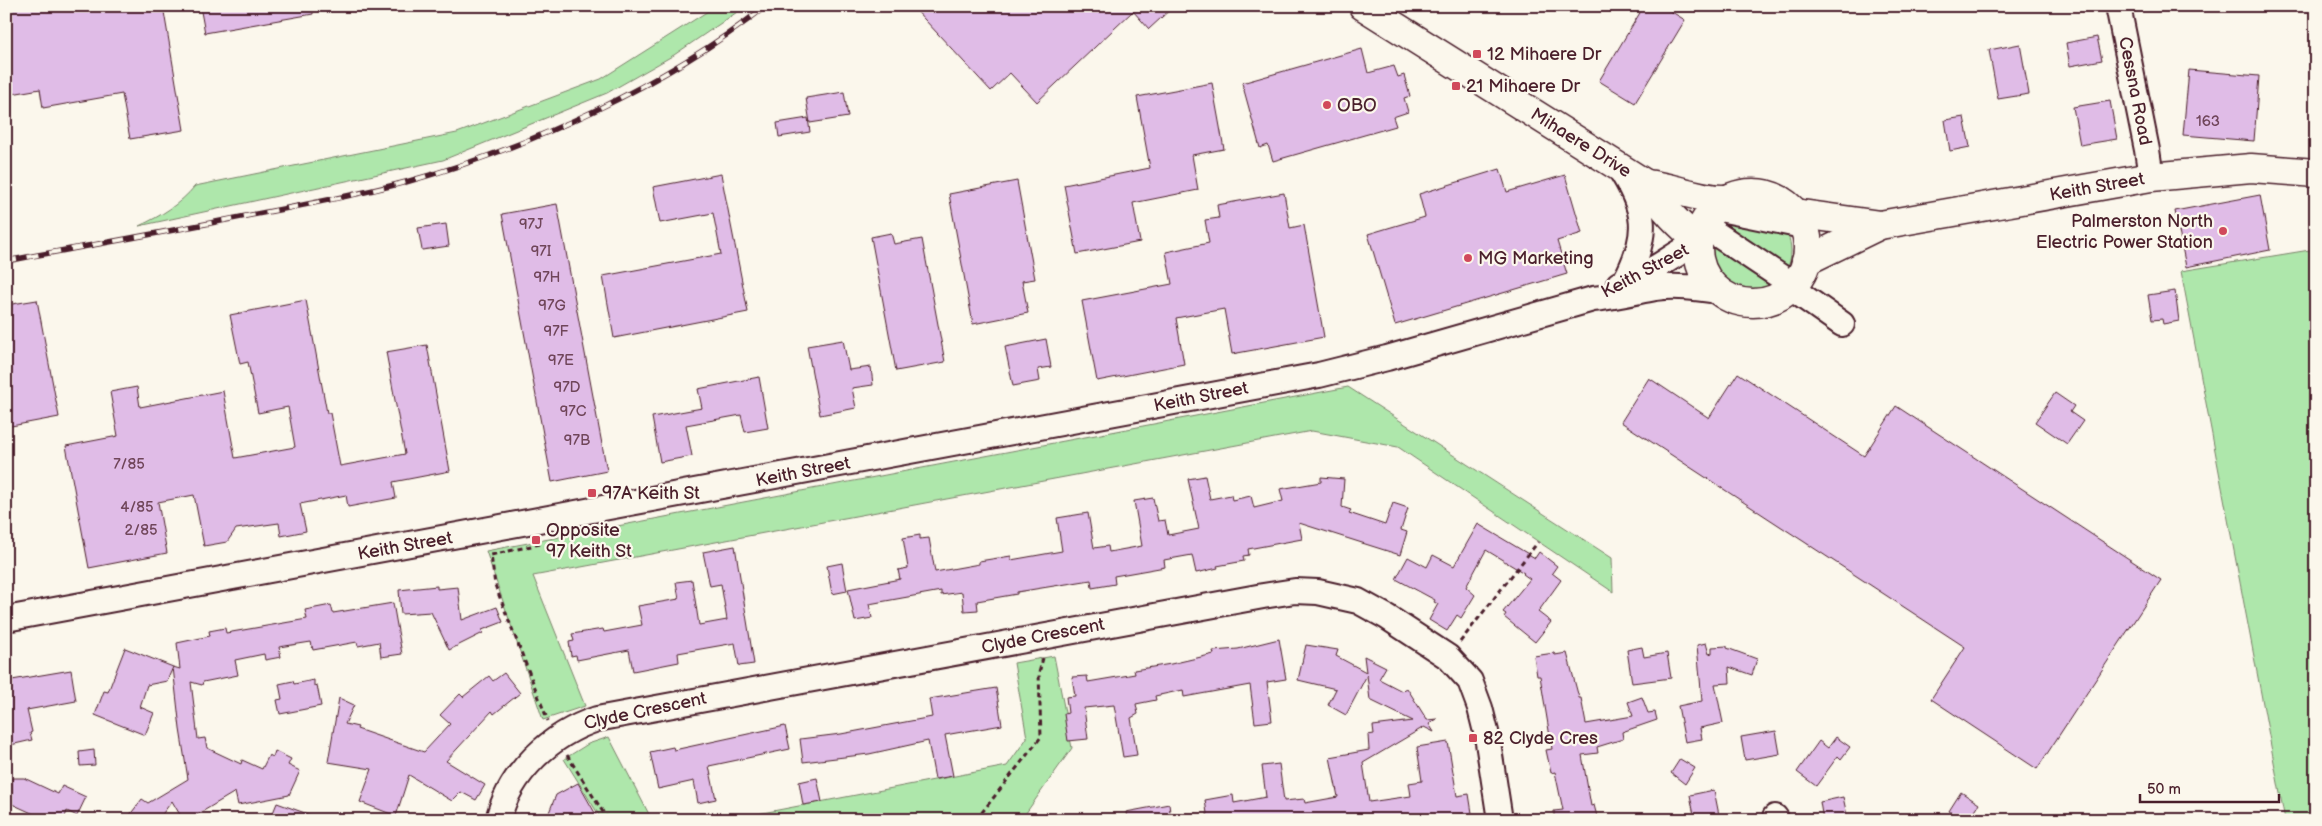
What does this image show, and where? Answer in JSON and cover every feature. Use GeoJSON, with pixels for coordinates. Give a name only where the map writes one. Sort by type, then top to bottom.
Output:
{"type":"FeatureCollection","features":[{"type":"Feature","properties":{"kind":"main road","name":"Mihaere Drive"},"geometry":{"type":"LineString","coordinates":[[1371,8],[1646,184],[1657,200],[1686,231],[1708,223],[1712,200],[1666,186],[1646,184]]}},
{"type":"Feature","properties":{"kind":"main road","name":"Keith Street"},"geometry":{"type":"LineString","coordinates":[[1799,219],[1880,225],[2150,177],[2252,168],[2316,173]]}},
{"type":"Feature","properties":{"kind":"main road"},"geometry":{"type":"LineString","coordinates":[[1756,193],[1771,196],[1784,203],[1799,219],[1807,237],[1806,261],[1801,274],[1792,287],[1774,299],[1754,304],[1728,298],[1717,291],[1701,269],[1698,256],[1708,223],[1741,194],[1756,193]]}},
{"type":"Feature","properties":{"kind":"main road","name":"Keith Street"},"geometry":{"type":"LineString","coordinates":[[1806,261],[1880,225]]}},
{"type":"Feature","properties":{"kind":"street","name":"Cessna Road"},"geometry":{"type":"LineString","coordinates":[[2118,6],[2147,150],[2150,177]]}},
{"type":"Feature","properties":{"kind":"street"},"geometry":{"type":"LineString","coordinates":[[1618,166],[1638,201],[1642,223],[1637,259],[1625,281]]}},
{"type":"Feature","properties":{"kind":"street"},"geometry":{"type":"LineString","coordinates":[[1708,223],[1842,324]]}},
{"type":"Feature","properties":{"kind":"street","name":"Keith Street"},"geometry":{"type":"LineString","coordinates":[[1593,299],[1625,281],[1643,275],[1683,249],[1708,223]]}},
{"type":"Feature","properties":{"kind":"street","name":"Keith Street"},"geometry":{"type":"LineString","coordinates":[[6,619],[1319,375],[1387,358],[1593,299],[1622,296],[1656,288],[1686,287],[1717,291]]}},
{"type":"Feature","properties":{"kind":"street","name":"Clyde Crescent"},"geometry":{"type":"LineString","coordinates":[[498,820],[502,806],[514,781],[535,757],[552,730],[577,726],[614,716],[1039,636],[1295,591],[1318,592],[1358,601],[1387,616],[1448,657],[1470,681],[1480,708],[1487,736],[1500,820]]}},
{"type":"Feature","properties":{"kind":"path"},"geometry":{"type":"LineString","coordinates":[[1448,657],[1538,542]]}},
{"type":"Feature","properties":{"kind":"path"},"geometry":{"type":"LineString","coordinates":[[540,544],[491,556],[495,585],[552,730],[608,820]]}},
{"type":"Feature","properties":{"kind":"path"},"geometry":{"type":"LineString","coordinates":[[976,820],[1041,737],[1039,673],[1043,658],[1039,636]]}},
{"type":"Feature","properties":{"kind":"green space"},"geometry":{"type":"Polygon","coordinates":[[[716,6],[746,6],[674,55],[607,93],[443,160],[139,226],[170,209],[195,186],[457,133],[601,79],[716,6]]]}},
{"type":"Feature","properties":{"kind":"green space"},"geometry":{"type":"Polygon","coordinates":[[[1725,218],[1786,230],[1791,251],[1787,271],[1717,227],[1725,218]]]}},
{"type":"Feature","properties":{"kind":"green space"},"geometry":{"type":"Polygon","coordinates":[[[1712,240],[1774,283],[1761,289],[1749,290],[1731,284],[1718,269],[1714,260],[1712,240]]]}},
{"type":"Feature","properties":{"kind":"green space"},"geometry":{"type":"Polygon","coordinates":[[[2316,249],[2316,820],[2285,820],[2181,271],[2316,249]]]}},
{"type":"Feature","properties":{"kind":"green space"},"geometry":{"type":"Polygon","coordinates":[[[1348,387],[1612,558],[1613,592],[1398,447],[1312,431],[533,576],[585,706],[543,720],[486,551],[1348,387]]]}},
{"type":"Feature","properties":{"kind":"green space"},"geometry":{"type":"Polygon","coordinates":[[[1054,656],[1072,748],[1021,820],[726,820],[1007,766],[1027,738],[1014,663],[1054,656]]]}},
{"type":"Feature","properties":{"kind":"green space"},"geometry":{"type":"Polygon","coordinates":[[[609,737],[652,820],[602,820],[564,759],[588,744],[609,737]]]}},
{"type":"Feature","properties":{"kind":"building"},"geometry":{"type":"Polygon","coordinates":[[[6,6],[163,6],[184,130],[130,139],[122,94],[43,108],[40,89],[6,95],[6,6]]]}},
{"type":"Feature","properties":{"kind":"building"},"geometry":{"type":"Polygon","coordinates":[[[200,6],[313,6],[313,14],[205,33],[200,6]]]}},
{"type":"Feature","properties":{"kind":"building"},"geometry":{"type":"Polygon","coordinates":[[[912,6],[1174,6],[1149,29],[1133,11],[1037,102],[1010,73],[991,91],[912,6]]]}},
{"type":"Feature","properties":{"kind":"building"},"geometry":{"type":"Polygon","coordinates":[[[1644,6],[1662,6],[1685,20],[1635,103],[1599,81],[1644,6]]]}},
{"type":"Feature","properties":{"kind":"building"},"geometry":{"type":"Polygon","coordinates":[[[2097,37],[2102,60],[2070,66],[2066,43],[2097,37]]]}},
{"type":"Feature","properties":{"kind":"building"},"geometry":{"type":"Polygon","coordinates":[[[2020,44],[2029,94],[1998,99],[1989,50],[2020,44]]]}},
{"type":"Feature","properties":{"kind":"building","name":"OBO"},"geometry":{"type":"Polygon","coordinates":[[[1362,49],[1368,73],[1394,66],[1398,77],[1404,75],[1410,96],[1404,98],[1408,112],[1393,117],[1396,126],[1273,161],[1268,145],[1260,148],[1242,83],[1362,49]]]}},
{"type":"Feature","properties":{"kind":"building"},"geometry":{"type":"Polygon","coordinates":[[[2189,70],[2259,76],[2254,141],[2183,135],[2189,70]]]}},
{"type":"Feature","properties":{"kind":"building"},"geometry":{"type":"Polygon","coordinates":[[[1212,83],[1224,149],[1192,155],[1198,190],[1133,203],[1140,242],[1077,254],[1064,185],[1150,168],[1137,97],[1212,83]]]}},
{"type":"Feature","properties":{"kind":"building"},"geometry":{"type":"Polygon","coordinates":[[[844,92],[848,117],[810,123],[806,98],[844,92]]]}},
{"type":"Feature","properties":{"kind":"building"},"geometry":{"type":"Polygon","coordinates":[[[2110,101],[2117,139],[2080,145],[2073,107],[2110,101]]]}},
{"type":"Feature","properties":{"kind":"building"},"geometry":{"type":"Polygon","coordinates":[[[1964,117],[1970,147],[1950,151],[1945,120],[1964,117]]]}},
{"type":"Feature","properties":{"kind":"building"},"geometry":{"type":"Polygon","coordinates":[[[808,118],[810,132],[779,137],[777,123],[808,118]]]}},
{"type":"Feature","properties":{"kind":"building","name":"MG Marketing"},"geometry":{"type":"Polygon","coordinates":[[[1500,169],[1507,192],[1565,175],[1582,233],[1557,241],[1567,274],[1395,325],[1368,234],[1425,217],[1419,194],[1500,169]]]}},
{"type":"Feature","properties":{"kind":"building"},"geometry":{"type":"Polygon","coordinates":[[[721,174],[748,312],[614,338],[603,276],[721,254],[713,213],[660,223],[653,187],[721,174]]]}},
{"type":"Feature","properties":{"kind":"building"},"geometry":{"type":"Polygon","coordinates":[[[1017,181],[1035,279],[1022,281],[1028,313],[973,324],[949,194],[1017,181]]]}},
{"type":"Feature","properties":{"kind":"building"},"geometry":{"type":"Polygon","coordinates":[[[1284,193],[1290,228],[1304,225],[1324,337],[1232,354],[1224,309],[1176,318],[1184,364],[1097,381],[1082,301],[1172,284],[1166,252],[1209,243],[1205,220],[1219,218],[1217,205],[1284,193]]]}},
{"type":"Feature","properties":{"kind":"building","name":"Palmerston North Electric Power Station"},"geometry":{"type":"Polygon","coordinates":[[[2260,195],[2270,250],[2186,267],[2175,211],[2260,195]]]}},
{"type":"Feature","properties":{"kind":"building"},"geometry":{"type":"Polygon","coordinates":[[[557,204],[607,471],[552,482],[502,214],[557,204]]]}},
{"type":"Feature","properties":{"kind":"building"},"geometry":{"type":"Polygon","coordinates":[[[446,224],[449,246],[422,250],[418,228],[446,224]]]}},
{"type":"Feature","properties":{"kind":"building"},"geometry":{"type":"Polygon","coordinates":[[[891,233],[894,244],[922,239],[945,362],[896,371],[871,237],[891,233]]]}},
{"type":"Feature","properties":{"kind":"building"},"geometry":{"type":"Polygon","coordinates":[[[2175,291],[2179,321],[2163,324],[2162,319],[2152,320],[2148,295],[2175,291]]]}},
{"type":"Feature","properties":{"kind":"building"},"geometry":{"type":"Polygon","coordinates":[[[37,300],[59,417],[6,427],[6,305],[37,300]]]}},
{"type":"Feature","properties":{"kind":"building"},"geometry":{"type":"Polygon","coordinates":[[[306,300],[327,413],[330,413],[340,466],[405,454],[386,352],[427,345],[450,471],[393,482],[396,498],[348,507],[346,495],[300,504],[306,531],[281,536],[279,523],[236,529],[227,542],[204,546],[194,495],[158,502],[167,553],[89,568],[66,446],[118,436],[110,392],[137,387],[140,407],[223,391],[235,458],[295,447],[288,407],[258,413],[248,362],[240,364],[230,315],[306,300]]]}},
{"type":"Feature","properties":{"kind":"building"},"geometry":{"type":"Polygon","coordinates":[[[1046,339],[1051,367],[1038,369],[1040,381],[1013,386],[1005,347],[1046,339]]]}},
{"type":"Feature","properties":{"kind":"building"},"geometry":{"type":"Polygon","coordinates":[[[843,340],[849,370],[871,367],[873,385],[852,388],[856,408],[820,415],[807,346],[843,340]]]}},
{"type":"Feature","properties":{"kind":"building"},"geometry":{"type":"Polygon","coordinates":[[[1738,373],[1864,456],[1896,406],[2161,580],[2037,769],[1931,699],[1965,647],[1621,422],[1649,378],[1709,418],[1738,373]]]}},
{"type":"Feature","properties":{"kind":"building"},"geometry":{"type":"Polygon","coordinates":[[[759,377],[768,428],[745,432],[741,415],[686,425],[692,456],[660,462],[652,417],[702,408],[698,389],[759,377]]]}},
{"type":"Feature","properties":{"kind":"building"},"geometry":{"type":"Polygon","coordinates":[[[2055,393],[2074,406],[2070,412],[2083,421],[2067,444],[2035,422],[2055,393]]]}},
{"type":"Feature","properties":{"kind":"building"},"geometry":{"type":"Polygon","coordinates":[[[1205,476],[1210,499],[1231,495],[1232,500],[1251,496],[1254,508],[1283,501],[1280,489],[1321,482],[1321,477],[1344,479],[1342,507],[1351,510],[1349,513],[1385,525],[1393,503],[1408,508],[1401,530],[1407,532],[1400,555],[1299,523],[1302,539],[1248,549],[1249,555],[1243,556],[1244,561],[1217,566],[1218,568],[1196,573],[1192,555],[1164,560],[1165,567],[1114,576],[1115,584],[1092,588],[1091,580],[1017,592],[1017,594],[977,601],[978,610],[964,611],[962,592],[941,595],[941,591],[869,604],[872,618],[855,621],[848,589],[900,579],[898,570],[908,568],[903,538],[920,535],[920,539],[929,538],[935,572],[979,564],[979,561],[1011,556],[1011,560],[1062,551],[1057,518],[1088,513],[1094,548],[1108,546],[1109,552],[1142,546],[1134,501],[1153,498],[1158,521],[1165,520],[1168,535],[1199,529],[1188,479],[1205,476]]]}},
{"type":"Feature","properties":{"kind":"building"},"geometry":{"type":"Polygon","coordinates":[[[1478,524],[1535,558],[1539,552],[1557,566],[1552,573],[1561,580],[1538,612],[1551,622],[1535,642],[1504,617],[1506,614],[1503,612],[1530,579],[1524,573],[1486,550],[1466,587],[1475,595],[1461,618],[1457,615],[1447,631],[1429,620],[1438,604],[1434,602],[1435,600],[1396,579],[1408,557],[1427,567],[1433,555],[1454,566],[1478,524]]]}},
{"type":"Feature","properties":{"kind":"building"},"geometry":{"type":"Polygon","coordinates":[[[735,546],[754,664],[739,666],[735,643],[678,653],[679,662],[633,671],[629,650],[577,660],[576,655],[571,656],[569,642],[574,641],[572,634],[603,629],[604,632],[642,625],[638,606],[679,599],[676,582],[692,580],[699,625],[727,620],[721,584],[710,586],[703,552],[735,546]]]}},
{"type":"Feature","properties":{"kind":"building"},"geometry":{"type":"Polygon","coordinates":[[[842,563],[847,591],[832,594],[827,566],[842,563]]]}},
{"type":"Feature","properties":{"kind":"building"},"geometry":{"type":"Polygon","coordinates":[[[437,586],[437,589],[458,587],[462,620],[497,607],[503,622],[482,630],[483,633],[449,650],[431,612],[401,614],[399,590],[437,586]]]}},
{"type":"Feature","properties":{"kind":"building"},"geometry":{"type":"Polygon","coordinates":[[[393,603],[402,654],[381,657],[379,642],[358,646],[357,642],[313,650],[311,642],[279,647],[281,657],[265,660],[264,654],[235,660],[238,675],[203,682],[202,685],[191,682],[198,739],[205,738],[207,748],[241,764],[242,760],[262,769],[269,755],[273,757],[275,751],[291,759],[288,765],[300,771],[289,795],[238,805],[235,792],[190,819],[189,816],[183,820],[172,801],[158,820],[126,820],[142,799],[148,803],[188,779],[173,667],[180,669],[177,643],[210,636],[209,631],[225,628],[226,633],[307,619],[305,610],[331,605],[333,613],[393,603]]]}},
{"type":"Feature","properties":{"kind":"building"},"geometry":{"type":"Polygon","coordinates":[[[1279,639],[1286,679],[1267,682],[1272,721],[1255,723],[1250,685],[1184,697],[1183,690],[1155,696],[1156,700],[1136,704],[1138,714],[1131,718],[1137,755],[1123,757],[1114,705],[1084,708],[1088,739],[1068,741],[1064,714],[1068,713],[1066,697],[1075,696],[1072,677],[1087,676],[1088,682],[1135,674],[1134,670],[1214,654],[1213,651],[1238,649],[1279,639]]]}},
{"type":"Feature","properties":{"kind":"building"},"geometry":{"type":"Polygon","coordinates":[[[1706,643],[1709,654],[1712,653],[1712,647],[1727,646],[1727,648],[1757,659],[1752,675],[1729,667],[1730,683],[1715,684],[1723,723],[1700,728],[1702,739],[1685,742],[1678,706],[1702,701],[1697,645],[1706,643]]]}},
{"type":"Feature","properties":{"kind":"building"},"geometry":{"type":"Polygon","coordinates":[[[1306,645],[1338,650],[1336,656],[1366,672],[1364,656],[1386,667],[1379,679],[1402,691],[1407,688],[1427,720],[1437,719],[1429,724],[1434,732],[1424,727],[1363,763],[1369,802],[1411,796],[1409,783],[1422,781],[1417,747],[1448,742],[1457,796],[1469,794],[1472,813],[1428,820],[1208,820],[1205,800],[1233,795],[1234,803],[1266,797],[1262,766],[1279,764],[1284,801],[1304,799],[1305,803],[1338,797],[1330,757],[1369,750],[1368,735],[1374,734],[1373,726],[1413,721],[1370,700],[1367,675],[1346,715],[1328,705],[1336,689],[1298,680],[1306,645]]]}},
{"type":"Feature","properties":{"kind":"building"},"geometry":{"type":"Polygon","coordinates":[[[1642,647],[1644,657],[1667,653],[1671,678],[1632,683],[1627,650],[1642,647]]]}},
{"type":"Feature","properties":{"kind":"building"},"geometry":{"type":"Polygon","coordinates":[[[125,648],[173,667],[167,681],[147,685],[140,707],[154,713],[145,735],[95,715],[104,691],[108,692],[125,648]]]}},
{"type":"Feature","properties":{"kind":"building"},"geometry":{"type":"Polygon","coordinates":[[[1554,653],[1555,655],[1567,653],[1579,698],[1581,698],[1586,724],[1633,716],[1628,702],[1642,697],[1648,713],[1655,712],[1657,720],[1622,732],[1623,739],[1597,747],[1598,753],[1582,755],[1591,806],[1594,805],[1598,820],[1554,820],[1554,811],[1563,810],[1555,772],[1551,773],[1546,750],[1552,749],[1540,676],[1537,676],[1534,656],[1554,653]]]}},
{"type":"Feature","properties":{"kind":"building"},"geometry":{"type":"Polygon","coordinates":[[[71,670],[76,701],[27,710],[32,740],[6,746],[6,681],[71,670]]]}},
{"type":"Feature","properties":{"kind":"building"},"geometry":{"type":"Polygon","coordinates":[[[504,673],[520,693],[494,714],[492,711],[446,761],[485,785],[476,800],[461,792],[452,801],[409,775],[396,816],[360,802],[372,769],[328,762],[339,698],[354,705],[345,724],[358,727],[357,729],[424,752],[450,724],[440,715],[460,694],[463,697],[489,676],[493,681],[504,673]]]}},
{"type":"Feature","properties":{"kind":"building"},"geometry":{"type":"Polygon","coordinates":[[[314,680],[314,686],[317,685],[321,706],[280,714],[277,700],[282,699],[279,684],[293,681],[294,684],[314,680]]]}},
{"type":"Feature","properties":{"kind":"building"},"geometry":{"type":"Polygon","coordinates":[[[996,688],[1002,725],[945,735],[953,776],[935,779],[928,741],[869,754],[803,762],[800,739],[841,734],[932,717],[929,699],[996,688]]]}},
{"type":"Feature","properties":{"kind":"building"},"geometry":{"type":"Polygon","coordinates":[[[785,726],[790,749],[709,766],[716,799],[698,803],[694,781],[658,789],[650,752],[673,747],[674,750],[785,726]]]}},
{"type":"Feature","properties":{"kind":"building"},"geometry":{"type":"Polygon","coordinates":[[[1776,731],[1780,754],[1745,760],[1741,737],[1776,731]]]}},
{"type":"Feature","properties":{"kind":"building"},"geometry":{"type":"Polygon","coordinates":[[[1836,737],[1850,747],[1841,759],[1838,756],[1816,786],[1797,772],[1819,741],[1828,748],[1836,737]]]}},
{"type":"Feature","properties":{"kind":"building"},"geometry":{"type":"Polygon","coordinates":[[[94,750],[95,765],[80,766],[79,752],[94,750]]]}},
{"type":"Feature","properties":{"kind":"building"},"geometry":{"type":"Polygon","coordinates":[[[1680,759],[1695,768],[1685,784],[1671,773],[1680,759]]]}},
{"type":"Feature","properties":{"kind":"building"},"geometry":{"type":"Polygon","coordinates":[[[12,778],[24,778],[58,794],[62,786],[86,797],[77,816],[67,811],[64,820],[47,820],[12,804],[12,778]]]}},
{"type":"Feature","properties":{"kind":"building"},"geometry":{"type":"Polygon","coordinates":[[[817,778],[822,802],[803,805],[799,782],[817,778]]]}},
{"type":"Feature","properties":{"kind":"building"},"geometry":{"type":"Polygon","coordinates":[[[578,783],[599,820],[560,820],[548,815],[556,795],[578,783]]]}},
{"type":"Feature","properties":{"kind":"building"},"geometry":{"type":"Polygon","coordinates":[[[1714,790],[1720,820],[1695,820],[1690,795],[1714,790]]]}},
{"type":"Feature","properties":{"kind":"building"},"geometry":{"type":"Polygon","coordinates":[[[1961,792],[1979,804],[1969,820],[1962,820],[1949,811],[1961,792]]]}},
{"type":"Feature","properties":{"kind":"building"},"geometry":{"type":"Polygon","coordinates":[[[1843,797],[1848,820],[1823,820],[1820,802],[1843,797]]]}},
{"type":"Feature","properties":{"kind":"building"},"geometry":{"type":"Polygon","coordinates":[[[277,803],[319,818],[318,820],[270,820],[277,803]]]}},
{"type":"Feature","properties":{"kind":"building"},"geometry":{"type":"Polygon","coordinates":[[[1169,804],[1171,820],[1127,820],[1126,812],[1169,804]]]}},
{"type":"Feature","properties":{"kind":"railway"},"geometry":{"type":"LineString","coordinates":[[6,261],[366,192],[453,168],[500,151],[594,111],[684,62],[727,35],[766,6]]}},
{"type":"Feature","properties":{"kind":"place","name":"12 Mihaere Dr"},"geometry":{"type":"Point","coordinates":[1477,54]}},
{"type":"Feature","properties":{"kind":"place","name":"21 Mihaere Dr"},"geometry":{"type":"Point","coordinates":[1456,86]}},
{"type":"Feature","properties":{"kind":"place","name":"OBO"},"geometry":{"type":"Point","coordinates":[1327,105]}},
{"type":"Feature","properties":{"kind":"place","name":"Palmerston North Electric Power Station"},"geometry":{"type":"Point","coordinates":[2223,231]}},
{"type":"Feature","properties":{"kind":"place","name":"MG Marketing"},"geometry":{"type":"Point","coordinates":[1468,258]}},
{"type":"Feature","properties":{"kind":"place","name":"97A Keith St"},"geometry":{"type":"Point","coordinates":[592,493]}},
{"type":"Feature","properties":{"kind":"place","name":"Opposite 97 Keith St"},"geometry":{"type":"Point","coordinates":[536,540]}},
{"type":"Feature","properties":{"kind":"place","name":"82 Clyde Cres"},"geometry":{"type":"Point","coordinates":[1473,738]}}]}
